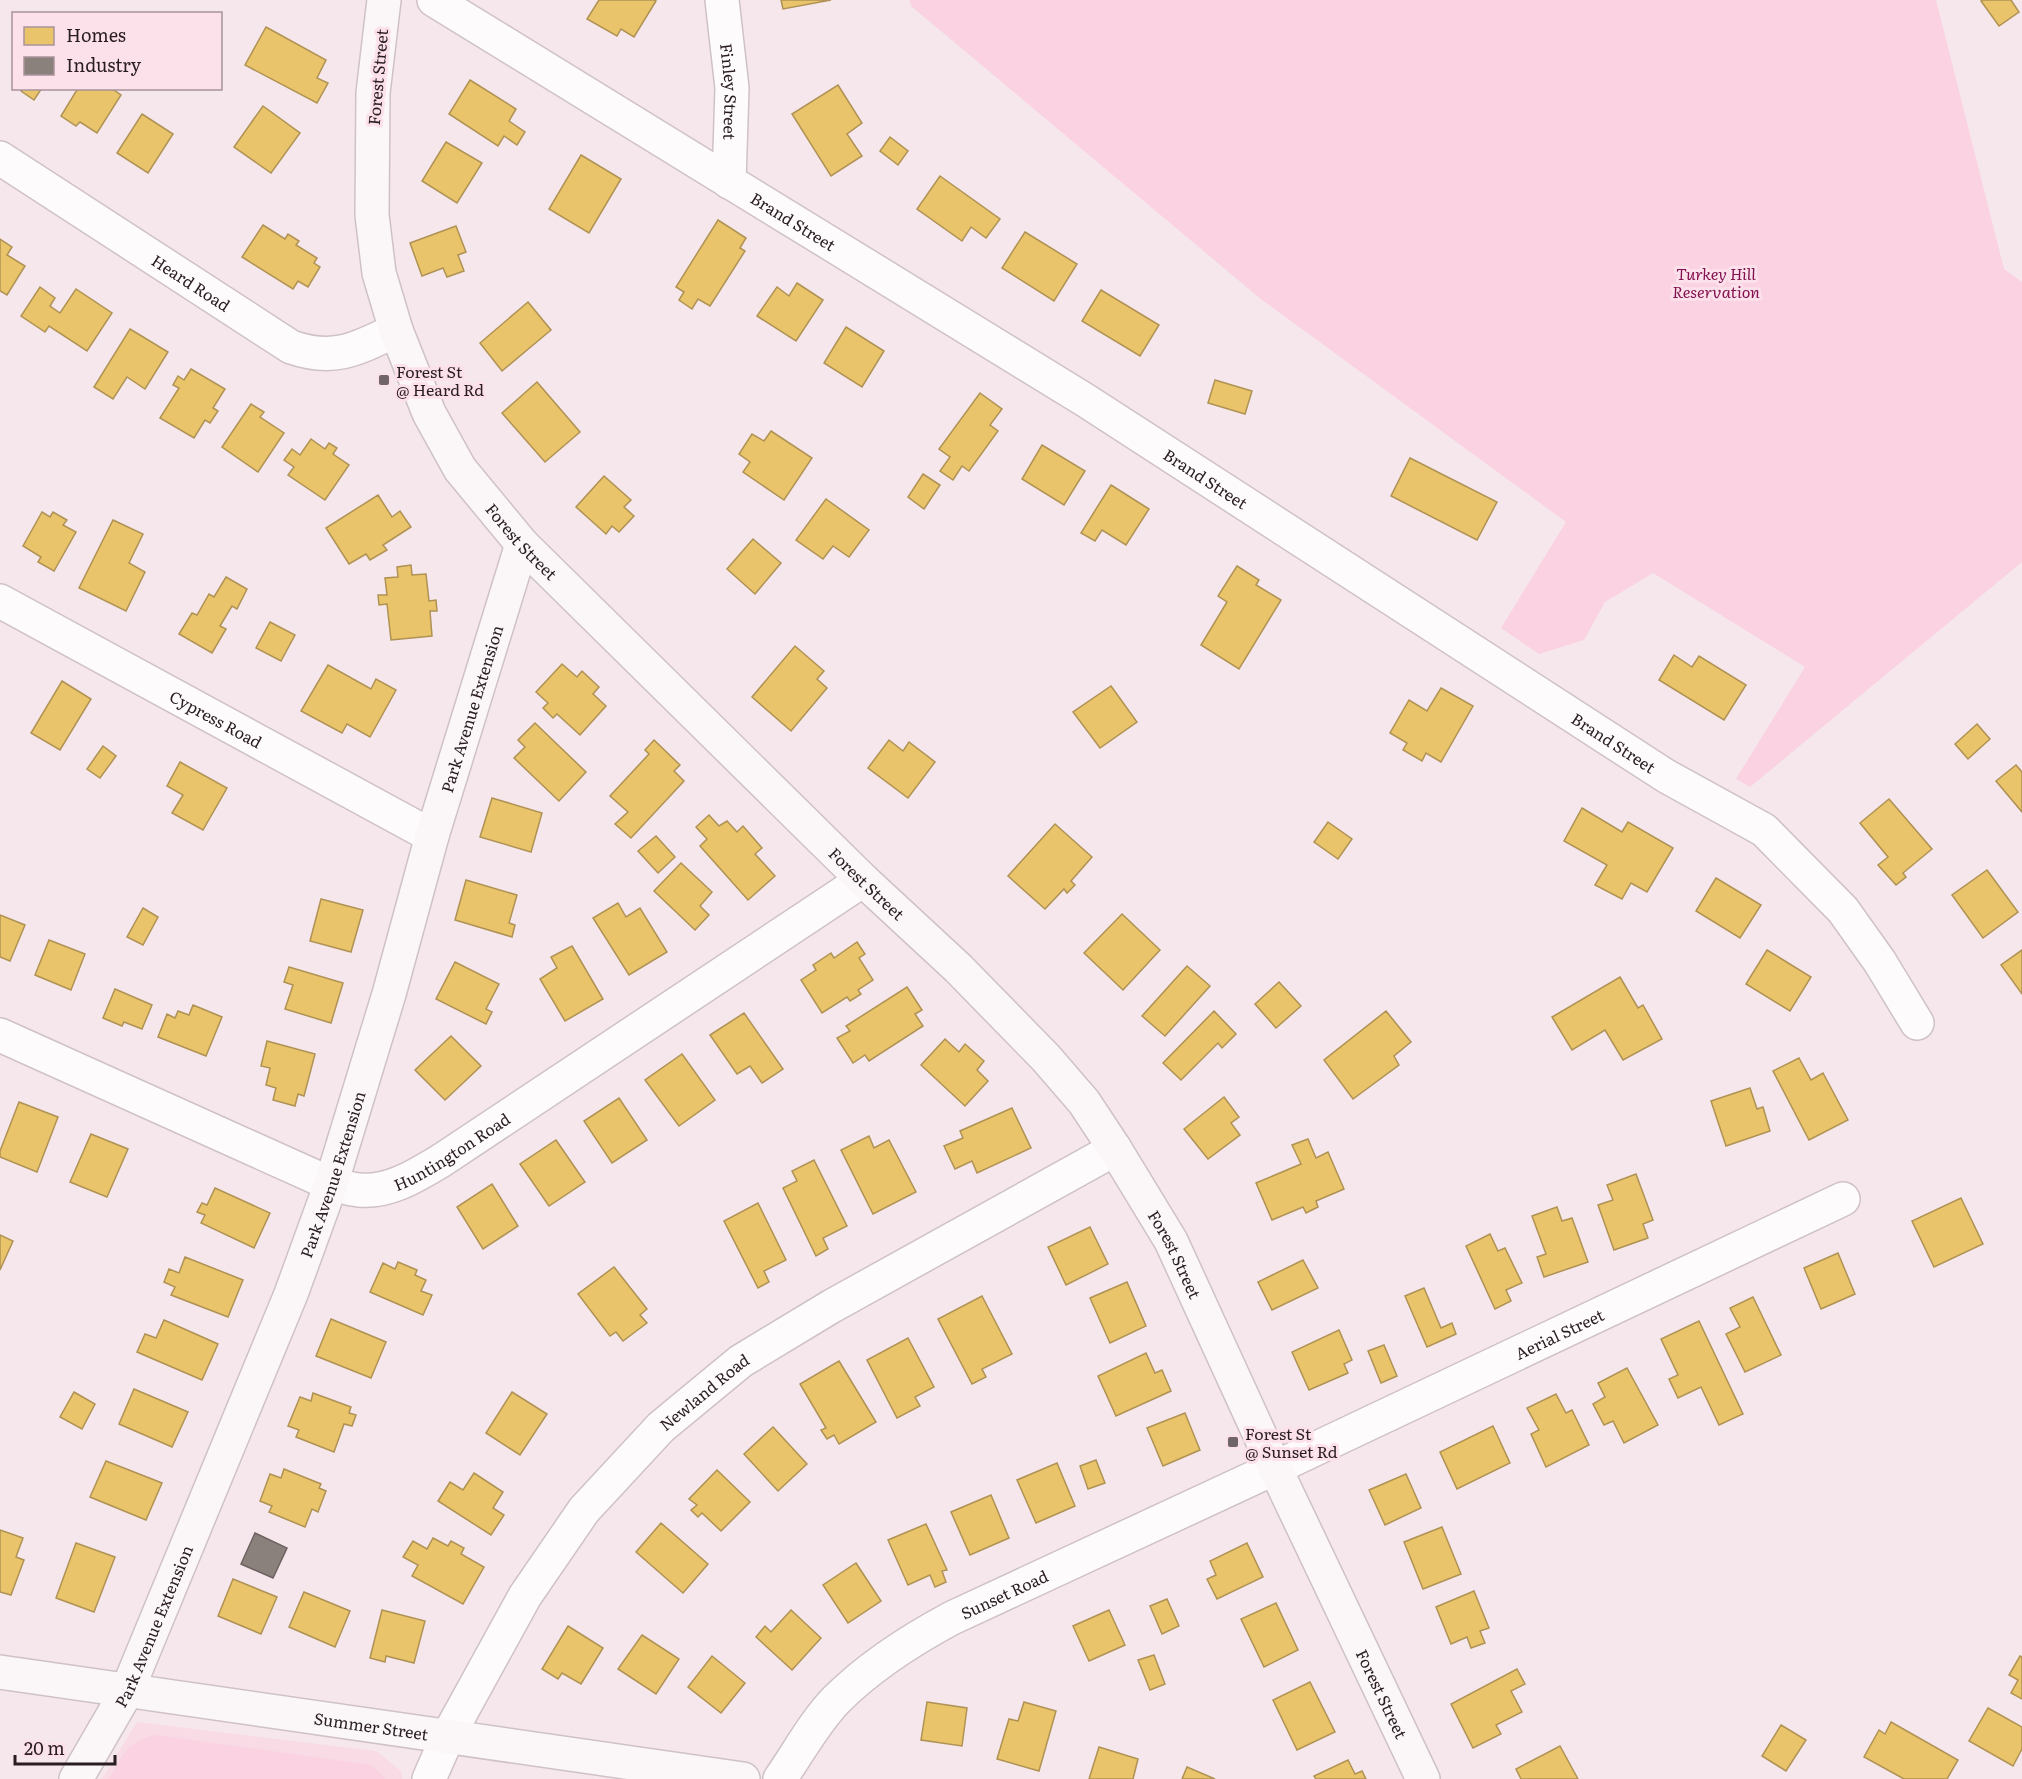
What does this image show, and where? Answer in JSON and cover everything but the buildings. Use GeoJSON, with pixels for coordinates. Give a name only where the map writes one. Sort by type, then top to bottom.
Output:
{"type":"FeatureCollection","features":[{"type":"Feature","properties":{"kind":"main road","name":"Forest Street"},"geometry":{"type":"LineString","coordinates":[[384,0],[373,93],[372,215],[379,273],[396,330],[429,413],[460,469],[522,544],[863,880],[958,968],[1046,1058],[1084,1102],[1171,1240],[1275,1468],[1423,1779]]}},
{"type":"Feature","properties":{"kind":"main road","name":"Park Avenue Extension"},"geometry":{"type":"LineString","coordinates":[[76,1779],[127,1691],[274,1337],[331,1184],[389,994],[432,836],[522,544]]}},
{"type":"Feature","properties":{"kind":"main road","name":"Summer Street"},"geometry":{"type":"LineString","coordinates":[[0,1672],[743,1779]]}},
{"type":"Feature","properties":{"kind":"street","name":"Brand Street"},"geometry":{"type":"LineString","coordinates":[[434,0],[1085,400],[1666,776],[1764,830],[1842,910],[1880,962],[1917,1023]]}},
{"type":"Feature","properties":{"kind":"street","name":"Finley Street"},"geometry":{"type":"LineString","coordinates":[[722,0],[732,88],[729,182]]}},
{"type":"Feature","properties":{"kind":"street","name":"Heard Road"},"geometry":{"type":"LineString","coordinates":[[0,158],[291,347],[310,354],[341,354],[396,330]]}},
{"type":"Feature","properties":{"kind":"street","name":"Cypress Road"},"geometry":{"type":"LineString","coordinates":[[0,601],[432,836]]}},
{"type":"Feature","properties":{"kind":"street","name":"Huntington Road"},"geometry":{"type":"LineString","coordinates":[[0,1035],[331,1184],[361,1190],[392,1186],[418,1174],[863,880]]}},
{"type":"Feature","properties":{"kind":"street","name":"Newland Road"},"geometry":{"type":"LineString","coordinates":[[429,1779],[448,1736],[525,1596],[584,1510],[661,1427],[741,1361],[832,1306],[1115,1149]]}},
{"type":"Feature","properties":{"kind":"street","name":"Aerial Street"},"geometry":{"type":"LineString","coordinates":[[1275,1468],[1843,1199]]}},
{"type":"Feature","properties":{"kind":"street","name":"Sunset Road"},"geometry":{"type":"LineString","coordinates":[[780,1779],[835,1702],[869,1670],[909,1641],[952,1618],[1275,1468]]}},
{"type":"Feature","properties":{"kind":"shaded area"},"geometry":{"type":"Polygon","coordinates":[[[137,1722],[376,1751],[401,1771],[402,1779],[102,1779],[137,1722]]]}},
{"type":"Feature","properties":{"kind":"green space","name":"Turkey Hill Reservation"},"geometry":{"type":"Polygon","coordinates":[[[910,0],[1936,0],[2004,269],[2022,282],[2022,562],[1750,787],[1736,779],[1805,667],[1653,573],[1605,602],[1584,640],[1539,654],[1501,628],[1566,522],[1262,300],[911,6],[910,0]]]}},
{"type":"Feature","properties":{"kind":"green space"},"geometry":{"type":"Polygon","coordinates":[[[156,1735],[372,1765],[385,1779],[109,1779],[122,1756],[132,1745],[146,1737],[156,1735]]]}},
{"type":"Feature","properties":{"kind":"place","name":"Forest St @ Heard Rd"},"geometry":{"type":"Point","coordinates":[384,380]}},
{"type":"Feature","properties":{"kind":"place","name":"Forest St @ Sunset Rd"},"geometry":{"type":"Point","coordinates":[1233,1442]}}]}
